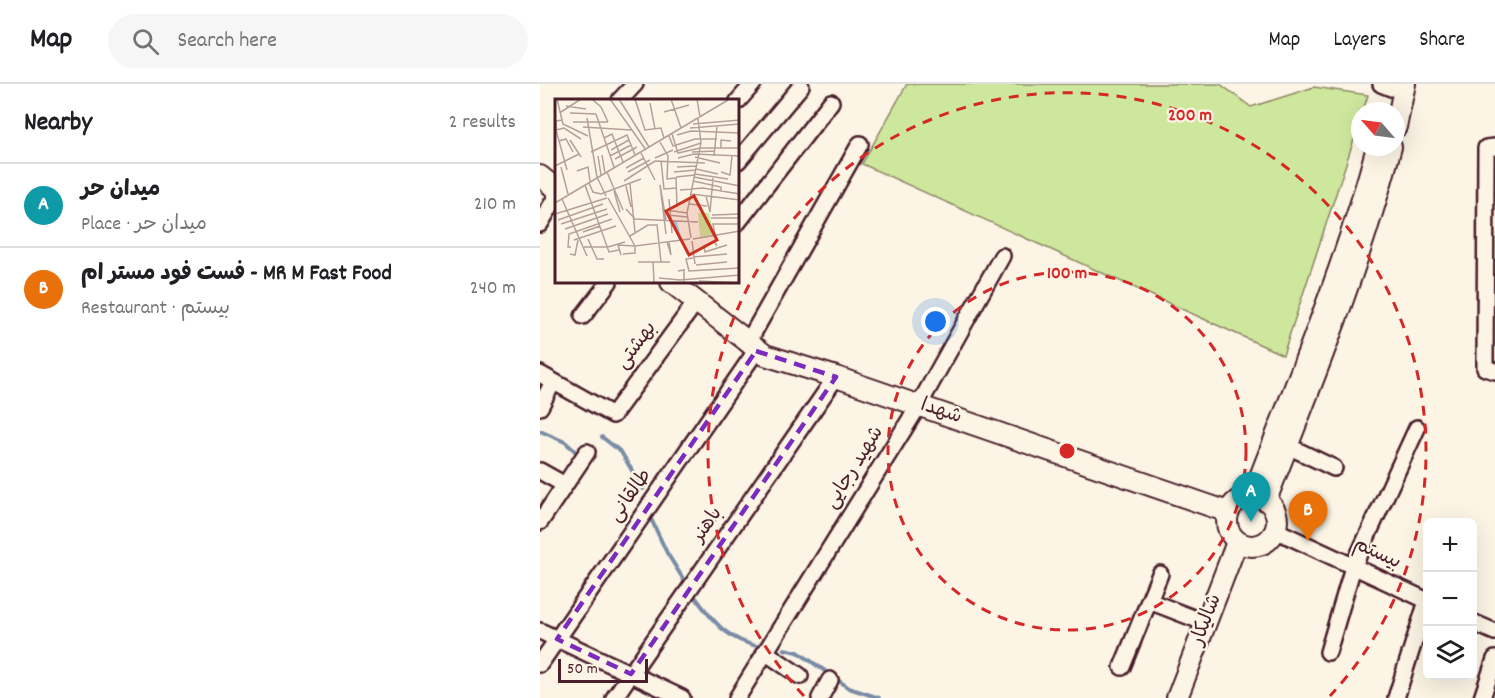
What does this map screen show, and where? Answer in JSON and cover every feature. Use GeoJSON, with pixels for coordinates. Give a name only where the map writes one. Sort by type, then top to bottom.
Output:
{"type":"FeatureCollection","features":[{"type":"Feature","properties":{"kind":"main road"},"geometry":{"type":"LineString","coordinates":[[1389,102],[1392,85]]}},
{"type":"Feature","properties":{"kind":"main road"},"geometry":{"type":"LineString","coordinates":[[1392,85],[1394,102]]}},
{"type":"Feature","properties":{"kind":"main road"},"geometry":{"type":"LineString","coordinates":[[1259,497],[1362,203],[1375,156]]}},
{"type":"Feature","properties":{"kind":"main road"},"geometry":{"type":"LineString","coordinates":[[1259,497],[1288,446],[1341,310],[1376,204],[1389,156]]}},
{"type":"Feature","properties":{"kind":"main road","name":"شهدا"},"geometry":{"type":"LineString","coordinates":[[685,290],[752,347],[1228,512]]}},
{"type":"Feature","properties":{"kind":"main road"},"geometry":{"type":"LineString","coordinates":[[1259,497],[1276,513],[1275,530],[1268,541],[1256,546],[1237,542],[1227,525],[1228,512],[1238,500],[1259,497]]}},
{"type":"Feature","properties":{"kind":"main road","name":"شالیکار"},"geometry":{"type":"LineString","coordinates":[[1177,698],[1237,542]]}},
{"type":"Feature","properties":{"kind":"street"},"geometry":{"type":"LineString","coordinates":[[621,99],[635,84]]}},
{"type":"Feature","properties":{"kind":"street"},"geometry":{"type":"LineString","coordinates":[[740,99],[753,84]]}},
{"type":"Feature","properties":{"kind":"street"},"geometry":{"type":"LineString","coordinates":[[740,159],[801,86]]}},
{"type":"Feature","properties":{"kind":"street"},"geometry":{"type":"LineString","coordinates":[[740,219],[831,102]]}},
{"type":"Feature","properties":{"kind":"street","name":"طالقانی"},"geometry":{"type":"LineString","coordinates":[[540,664],[752,347],[860,144]]}},
{"type":"Feature","properties":{"kind":"street"},"geometry":{"type":"LineString","coordinates":[[1495,147],[1486,148],[1485,368],[1495,371]]}},
{"type":"Feature","properties":{"kind":"street"},"geometry":{"type":"LineString","coordinates":[[540,224],[551,183]]}},
{"type":"Feature","properties":{"kind":"street","name":"شهید رجایی"},"geometry":{"type":"LineString","coordinates":[[737,698],[919,405],[1002,256]]}},
{"type":"Feature","properties":{"kind":"street"},"geometry":{"type":"LineString","coordinates":[[583,316],[607,284]]}},
{"type":"Feature","properties":{"kind":"street","name":"بهشتی"},"geometry":{"type":"LineString","coordinates":[[547,378],[612,415],[685,290]]}},
{"type":"Feature","properties":{"kind":"street","name":"باهنر"},"geometry":{"type":"LineString","coordinates":[[614,698],[837,377]]}},
{"type":"Feature","properties":{"kind":"street"},"geometry":{"type":"LineString","coordinates":[[540,407],[547,378]]}},
{"type":"Feature","properties":{"kind":"street"},"geometry":{"type":"LineString","coordinates":[[1328,652],[1353,567],[1417,428]]}},
{"type":"Feature","properties":{"kind":"street"},"geometry":{"type":"LineString","coordinates":[[1288,446],[1334,468]]}},
{"type":"Feature","properties":{"kind":"street"},"geometry":{"type":"LineString","coordinates":[[540,522],[587,452]]}},
{"type":"Feature","properties":{"kind":"street"},"geometry":{"type":"LineString","coordinates":[[540,471],[565,485]]}},
{"type":"Feature","properties":{"kind":"street","name":"بیستم"},"geometry":{"type":"LineString","coordinates":[[1275,530],[1423,599]]}},
{"type":"Feature","properties":{"kind":"street"},"geometry":{"type":"LineString","coordinates":[[1122,667],[1160,574]]}},
{"type":"Feature","properties":{"kind":"street"},"geometry":{"type":"LineString","coordinates":[[1149,601],[1206,623]]}},
{"type":"Feature","properties":{"kind":"street"},"geometry":{"type":"LineString","coordinates":[[1396,698],[1423,614]]}},
{"type":"Feature","properties":{"kind":"street"},"geometry":{"type":"LineString","coordinates":[[1477,624],[1495,632]]}},
{"type":"Feature","properties":{"kind":"street"},"geometry":{"type":"LineString","coordinates":[[540,631],[682,698]]}},
{"type":"Feature","properties":{"kind":"street"},"geometry":{"type":"LineString","coordinates":[[765,652],[800,676]]}},
{"type":"Feature","properties":{"kind":"street"},"geometry":{"type":"LineString","coordinates":[[1482,698],[1495,659]]}},
{"type":"Feature","properties":{"kind":"street"},"geometry":{"type":"LineString","coordinates":[[820,698],[830,680]]}},
{"type":"Feature","properties":{"kind":"highlighted area"},"geometry":{"type":"Polygon","coordinates":[[[756,351],[836,377],[631,674],[557,639],[756,351]]]}},
{"type":"Feature","properties":{"kind":"green space"},"geometry":{"type":"Polygon","coordinates":[[[907,84],[1220,84],[1251,107],[1314,87],[1368,95],[1366,102],[1351,102],[1351,148],[1283,355],[862,164],[907,84]]]}},
{"type":"Feature","properties":{"kind":"waterway"},"geometry":{"type":"LineString","coordinates":[[540,431],[565,442],[575,451]]}},
{"type":"Feature","properties":{"kind":"waterway"},"geometry":{"type":"LineString","coordinates":[[602,437],[621,452],[643,489]]}},
{"type":"Feature","properties":{"kind":"waterway"},"geometry":{"type":"LineString","coordinates":[[652,521],[667,553],[687,585]]}},
{"type":"Feature","properties":{"kind":"waterway"},"geometry":{"type":"LineString","coordinates":[[696,598],[710,616],[731,636],[761,647]]}},
{"type":"Feature","properties":{"kind":"waterway"},"geometry":{"type":"LineString","coordinates":[[784,649],[798,652],[849,688],[879,698]]}},
{"type":"Feature","properties":{"kind":"place","name":"میدان حر"},"geometry":{"type":"Point","coordinates":[1251,522]}},
{"type":"Feature","properties":{"kind":"place","name":"فست فود مستر ام - MR M Fast Food"},"geometry":{"type":"Point","coordinates":[1308,541]}}]}
